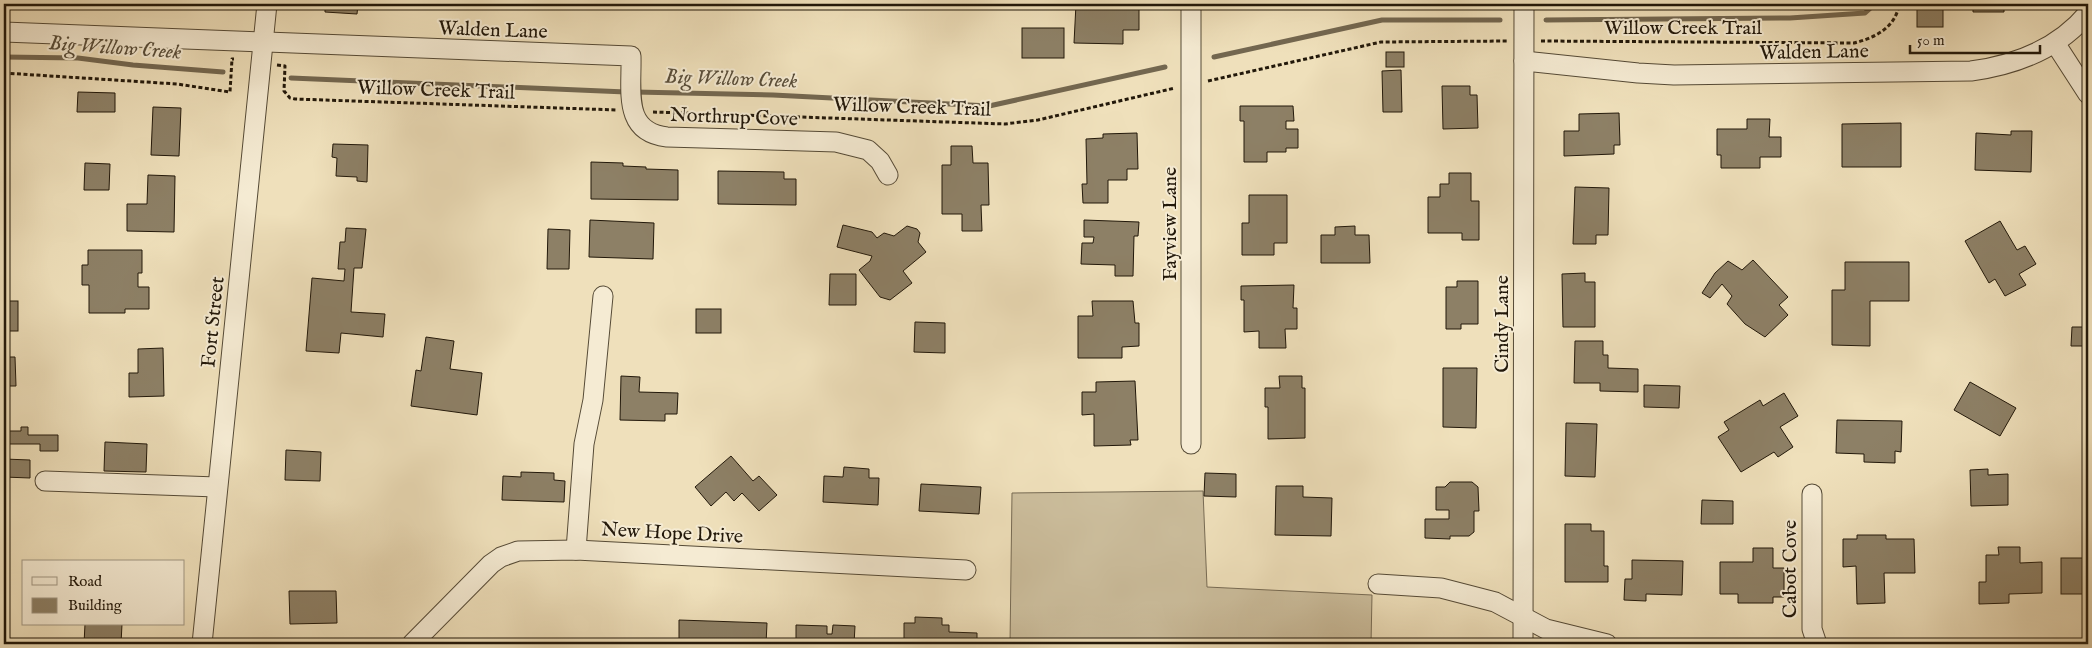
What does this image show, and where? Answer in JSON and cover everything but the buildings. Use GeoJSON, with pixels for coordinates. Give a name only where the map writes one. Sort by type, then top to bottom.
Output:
{"type":"FeatureCollection","features":[{"type":"Feature","properties":{"kind":"street","name":"Fort Street"},"geometry":{"type":"LineString","coordinates":[[202,644],[267,4]]}},
{"type":"Feature","properties":{"kind":"street","name":"Fayview Lane"},"geometry":{"type":"LineString","coordinates":[[1191,4],[1191,444]]}},
{"type":"Feature","properties":{"kind":"street","name":"Cindy Lane"},"geometry":{"type":"LineString","coordinates":[[1523,644],[1524,4]]}},
{"type":"Feature","properties":{"kind":"street","name":"Walden Lane"},"geometry":{"type":"LineString","coordinates":[[1524,60],[1638,73],[1674,75],[1955,72],[2004,65],[2021,60],[2055,43],[2078,25],[2088,13]]}},
{"type":"Feature","properties":{"kind":"street","name":"Walden Lane"},"geometry":{"type":"LineString","coordinates":[[4,32],[263,43],[632,63]]}},
{"type":"Feature","properties":{"kind":"street"},"geometry":{"type":"LineString","coordinates":[[2055,43],[2088,94]]}},
{"type":"Feature","properties":{"kind":"street","name":"Northrup Cove"},"geometry":{"type":"LineString","coordinates":[[632,63],[626,108],[642,128],[658,136],[836,142],[868,150],[880,161],[888,175]]}},
{"type":"Feature","properties":{"kind":"street"},"geometry":{"type":"LineString","coordinates":[[576,550],[584,444],[593,400],[603,296]]}},
{"type":"Feature","properties":{"kind":"street"},"geometry":{"type":"LineString","coordinates":[[44,481],[217,487]]}},
{"type":"Feature","properties":{"kind":"street","name":"Cabot Cove"},"geometry":{"type":"LineString","coordinates":[[1812,494],[1812,629],[1817,644]]}},
{"type":"Feature","properties":{"kind":"street","name":"New Hope Drive"},"geometry":{"type":"LineString","coordinates":[[412,644],[501,556],[518,551],[576,550],[966,570]]}},
{"type":"Feature","properties":{"kind":"street"},"geometry":{"type":"LineString","coordinates":[[1378,584],[1441,588],[1495,602],[1546,630],[1607,644]]}},
{"type":"Feature","properties":{"kind":"path","name":"Willow Creek Trail"},"geometry":{"type":"LineString","coordinates":[[1537,42],[1854,43],[1880,34],[1892,21],[1899,4]]}},
{"type":"Feature","properties":{"kind":"path"},"geometry":{"type":"LineString","coordinates":[[1202,82],[1381,42],[1510,42]]}},
{"type":"Feature","properties":{"kind":"path"},"geometry":{"type":"LineString","coordinates":[[4,73],[183,84],[230,92],[232,59]]}},
{"type":"Feature","properties":{"kind":"path","name":"Willow Creek Trail"},"geometry":{"type":"LineString","coordinates":[[281,66],[284,66],[284,91],[290,98],[295,99],[626,108]]}},
{"type":"Feature","properties":{"kind":"path","name":"Willow Creek Trail"},"geometry":{"type":"LineString","coordinates":[[651,112],[1005,124],[1038,120],[1179,88]]}},
{"type":"Feature","properties":{"kind":"shaded area"},"geometry":{"type":"Polygon","coordinates":[[[1203,491],[1207,587],[1372,595],[1371,644],[1010,644],[1012,493],[1203,491]]]}},
{"type":"Feature","properties":{"kind":"waterway","name":"Big Willow Creek"},"geometry":{"type":"LineString","coordinates":[[1546,20],[1790,18],[1865,13],[1875,4]]}},
{"type":"Feature","properties":{"kind":"waterway","name":"Big Willow Creek"},"geometry":{"type":"LineString","coordinates":[[1214,57],[1382,20],[1500,20]]}},
{"type":"Feature","properties":{"kind":"waterway","name":"Big Willow Creek"},"geometry":{"type":"LineString","coordinates":[[4,57],[78,58],[133,65],[223,72]]}},
{"type":"Feature","properties":{"kind":"waterway","name":"Big Willow Creek"},"geometry":{"type":"LineString","coordinates":[[635,92],[773,95],[989,106],[1165,67]]}},
{"type":"Feature","properties":{"kind":"waterway","name":"Big Willow Creek"},"geometry":{"type":"LineString","coordinates":[[291,78],[626,92]]}}]}
